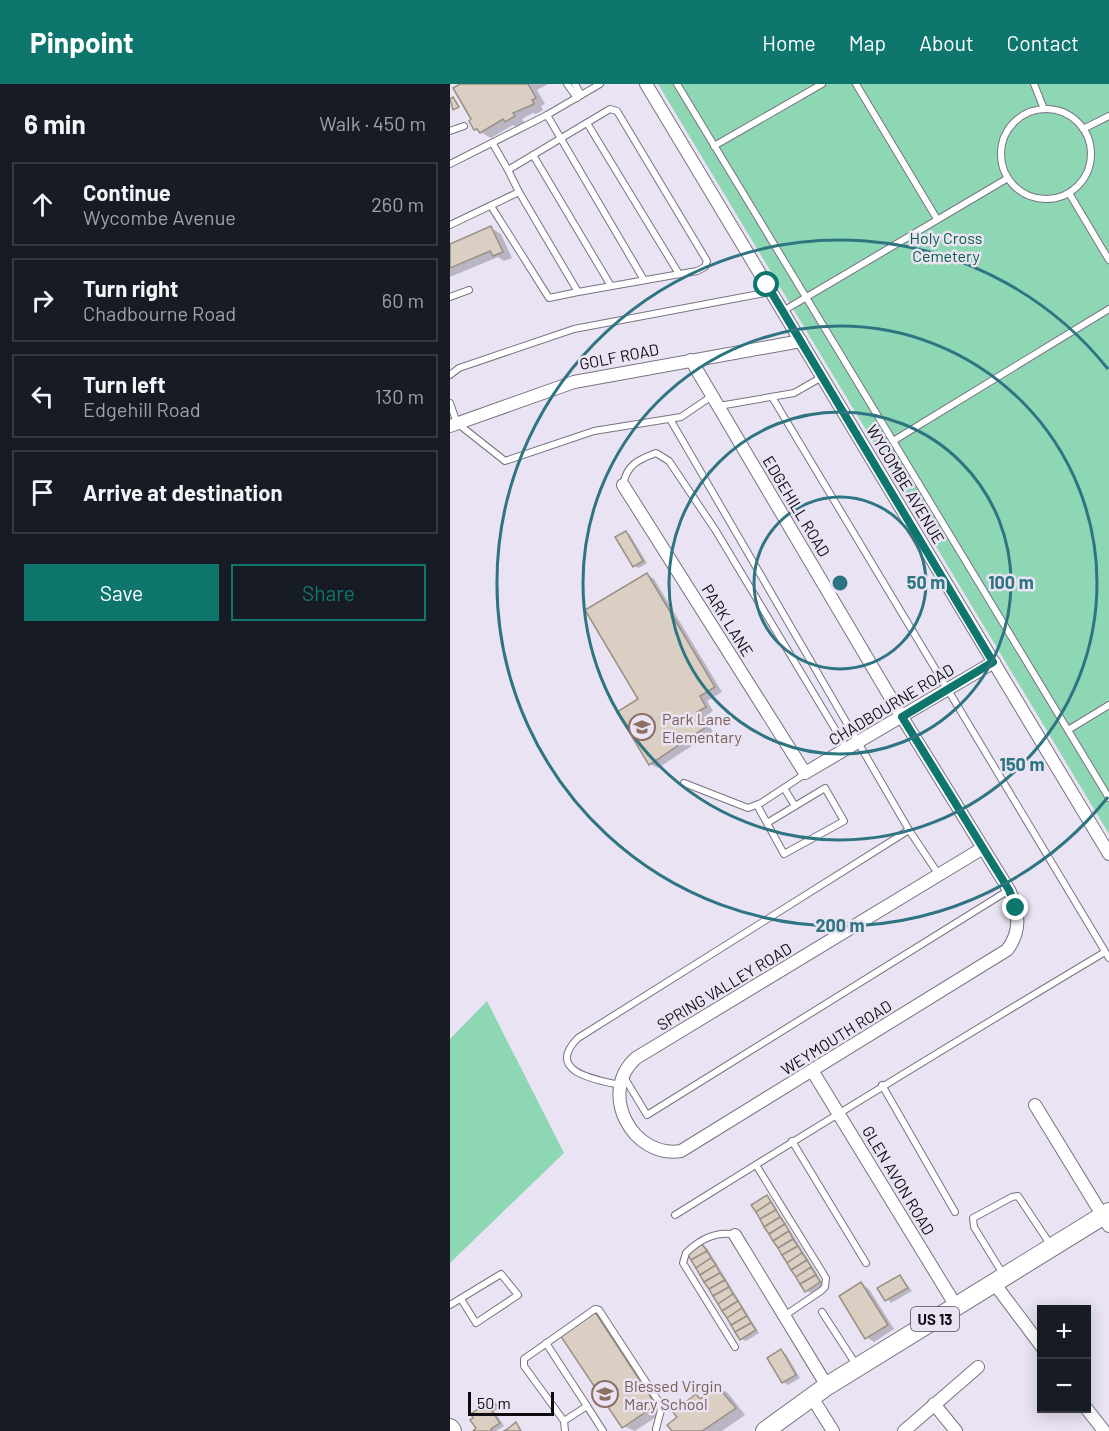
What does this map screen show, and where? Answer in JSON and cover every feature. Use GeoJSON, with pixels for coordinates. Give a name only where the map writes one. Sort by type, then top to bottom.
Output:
{"type":"FeatureCollection","features":[{"type":"Feature","properties":{"kind":"main road","name":"US 13"},"geometry":{"type":"LineString","coordinates":[[765,1431],[827,1386],[1052,1247],[1107,1218]]}},
{"type":"Feature","properties":{"kind":"street","name":"WYCOMBE AVENUE"},"geometry":{"type":"LineString","coordinates":[[646,84],[1109,854]]}},
{"type":"Feature","properties":{"kind":"street","name":"GOLF ROAD"},"geometry":{"type":"LineString","coordinates":[[454,425],[574,382],[801,342]]}},
{"type":"Feature","properties":{"kind":"street","name":"EDGEHILL ROAD"},"geometry":{"type":"LineString","coordinates":[[691,360],[902,717],[1009,890],[1016,908],[1018,922],[1016,936],[1006,950]]}},
{"type":"Feature","properties":{"kind":"street","name":"PARK LANE"},"geometry":{"type":"LineString","coordinates":[[623,485],[806,773]]}},
{"type":"Feature","properties":{"kind":"street","name":"CHADBOURNE ROAD"},"geometry":{"type":"LineString","coordinates":[[806,773],[993,662]]}},
{"type":"Feature","properties":{"kind":"street","name":"SPRING VALLEY ROAD"},"geometry":{"type":"LineString","coordinates":[[622,1080],[636,1058],[983,848]]}},
{"type":"Feature","properties":{"kind":"street","name":"WEYMOUTH ROAD"},"geometry":{"type":"LineString","coordinates":[[622,1080],[618,1095],[623,1114],[643,1141],[662,1151],[681,1151],[1006,950]]}},
{"type":"Feature","properties":{"kind":"street","name":"GLEN AVON ROAD"},"geometry":{"type":"LineString","coordinates":[[813,1071],[956,1306]]}},
{"type":"Feature","properties":{"kind":"street"},"geometry":{"type":"LineString","coordinates":[[1035,1105],[1107,1218]]}},
{"type":"Feature","properties":{"kind":"street"},"geometry":{"type":"LineString","coordinates":[[735,1235],[827,1386]]}},
{"type":"Feature","properties":{"kind":"street"},"geometry":{"type":"LineString","coordinates":[[1000,1280],[1037,1340]]}},
{"type":"Feature","properties":{"kind":"street"},"geometry":{"type":"LineString","coordinates":[[904,1431],[978,1366]]}},
{"type":"Feature","properties":{"kind":"street"},"geometry":{"type":"LineString","coordinates":[[811,1396],[833,1431]]}},
{"type":"Feature","properties":{"kind":"street"},"geometry":{"type":"LineString","coordinates":[[934,1404],[956,1431]]}},
{"type":"Feature","properties":{"kind":"street"},"geometry":{"type":"LineString","coordinates":[[1090,1413],[1104,1431]]}},
{"type":"Feature","properties":{"kind":"lane"},"geometry":{"type":"LineString","coordinates":[[567,84],[579,96]]}},
{"type":"Feature","properties":{"kind":"lane"},"geometry":{"type":"LineString","coordinates":[[575,84],[579,96]]}},
{"type":"Feature","properties":{"kind":"lane"},"geometry":{"type":"LineString","coordinates":[[450,164],[493,144],[600,84]]}},
{"type":"Feature","properties":{"kind":"lane"},"geometry":{"type":"LineString","coordinates":[[677,84],[1109,798]]}},
{"type":"Feature","properties":{"kind":"lane"},"geometry":{"type":"LineString","coordinates":[[714,146],[822,84]]}},
{"type":"Feature","properties":{"kind":"lane"},"geometry":{"type":"LineString","coordinates":[[856,84],[937,219]]}},
{"type":"Feature","properties":{"kind":"lane"},"geometry":{"type":"LineString","coordinates":[[1034,84],[1044,109]]}},
{"type":"Feature","properties":{"kind":"lane"},"geometry":{"type":"LineString","coordinates":[[491,206],[549,298],[697,271],[705,267],[707,261],[617,111],[610,109],[508,170]]}},
{"type":"Feature","properties":{"kind":"lane"},"geometry":{"type":"LineString","coordinates":[[1044,109],[1063,113],[1083,129],[1091,149],[1090,165],[1082,182],[1069,193],[1059,197],[1038,199],[1021,192],[1008,178],[1001,162],[1004,137],[1013,123],[1022,116],[1044,109]]}},
{"type":"Feature","properties":{"kind":"lane"},"geometry":{"type":"LineString","coordinates":[[547,115],[644,280]]}},
{"type":"Feature","properties":{"kind":"lane"},"geometry":{"type":"LineString","coordinates":[[1083,129],[1109,116]]}},
{"type":"Feature","properties":{"kind":"lane"},"geometry":{"type":"LineString","coordinates":[[586,123],[678,274]]}},
{"type":"Feature","properties":{"kind":"lane"},"geometry":{"type":"LineString","coordinates":[[450,131],[464,126]]}},
{"type":"Feature","properties":{"kind":"lane"},"geometry":{"type":"LineString","coordinates":[[493,144],[578,292]]}},
{"type":"Feature","properties":{"kind":"lane"},"geometry":{"type":"LineString","coordinates":[[532,155],[611,286]]}},
{"type":"Feature","properties":{"kind":"lane"},"geometry":{"type":"LineString","coordinates":[[783,311],[1008,178]]}},
{"type":"Feature","properties":{"kind":"lane"},"geometry":{"type":"LineString","coordinates":[[450,225],[519,192]]}},
{"type":"Feature","properties":{"kind":"lane"},"geometry":{"type":"LineString","coordinates":[[1069,193],[1109,260]]}},
{"type":"Feature","properties":{"kind":"lane"},"geometry":{"type":"LineString","coordinates":[[450,375],[459,368],[573,329],[769,288]]}},
{"type":"Feature","properties":{"kind":"lane"},"geometry":{"type":"LineString","coordinates":[[450,297],[469,290]]}},
{"type":"Feature","properties":{"kind":"lane"},"geometry":{"type":"LineString","coordinates":[[893,441],[1109,309]]}},
{"type":"Feature","properties":{"kind":"lane"},"geometry":{"type":"LineString","coordinates":[[450,404],[454,425],[505,460],[594,431],[670,419],[715,401],[794,393],[822,377]]}},
{"type":"Feature","properties":{"kind":"lane"},"geometry":{"type":"LineString","coordinates":[[675,1215],[840,1115],[882,1085],[1107,955],[772,397]]}},
{"type":"Feature","properties":{"kind":"lane"},"geometry":{"type":"LineString","coordinates":[[670,419],[860,742],[909,830],[939,875]]}},
{"type":"Feature","properties":{"kind":"lane"},"geometry":{"type":"LineString","coordinates":[[623,485],[628,470],[637,460],[656,453],[669,461],[716,531],[847,749]]}},
{"type":"Feature","properties":{"kind":"lane"},"geometry":{"type":"LineString","coordinates":[[1068,730],[1109,705]]}},
{"type":"Feature","properties":{"kind":"lane"},"geometry":{"type":"LineString","coordinates":[[684,783],[748,808],[757,805],[806,773]]}},
{"type":"Feature","properties":{"kind":"lane"},"geometry":{"type":"LineString","coordinates":[[783,788],[795,806]]}},
{"type":"Feature","properties":{"kind":"lane"},"geometry":{"type":"LineString","coordinates":[[757,805],[766,822],[784,854],[844,821],[825,788],[766,822]]}},
{"type":"Feature","properties":{"kind":"lane"},"geometry":{"type":"LineString","coordinates":[[909,830],[573,1042],[568,1056],[571,1069],[575,1073],[622,1080],[647,1115],[1009,890]]}},
{"type":"Feature","properties":{"kind":"lane"},"geometry":{"type":"LineString","coordinates":[[882,1085],[955,1212]]}},
{"type":"Feature","properties":{"kind":"lane"},"geometry":{"type":"LineString","coordinates":[[792,1142],[866,1263]]}},
{"type":"Feature","properties":{"kind":"lane"},"geometry":{"type":"LineString","coordinates":[[756,1164],[826,1278],[825,1287],[821,1291],[784,1316]]}},
{"type":"Feature","properties":{"kind":"lane"},"geometry":{"type":"LineString","coordinates":[[1000,1280],[974,1227],[973,1218],[1018,1196],[1052,1247]]}},
{"type":"Feature","properties":{"kind":"lane"},"geometry":{"type":"LineString","coordinates":[[735,1235],[723,1233],[711,1236],[686,1253],[683,1263],[735,1347]]}},
{"type":"Feature","properties":{"kind":"lane"},"geometry":{"type":"LineString","coordinates":[[450,1305],[501,1274],[518,1295],[476,1323],[461,1299]]}},
{"type":"Feature","properties":{"kind":"lane"},"geometry":{"type":"LineString","coordinates":[[565,1431],[564,1421],[524,1366],[524,1359],[595,1309],[599,1310],[659,1402],[661,1410],[655,1430]]}},
{"type":"Feature","properties":{"kind":"lane"},"geometry":{"type":"LineString","coordinates":[[822,1312],[858,1367]]}},
{"type":"Feature","properties":{"kind":"lane"},"geometry":{"type":"LineString","coordinates":[[546,1343],[603,1431]]}},
{"type":"Feature","properties":{"kind":"lane"},"geometry":{"type":"LineString","coordinates":[[564,1421],[587,1406]]}},
{"type":"Feature","properties":{"kind":"green space","name":"Holy Cross Cemetery"},"geometry":{"type":"Polygon","coordinates":[[[658,84],[1109,84],[1109,834],[658,84]]]}},
{"type":"Feature","properties":{"kind":"green space"},"geometry":{"type":"Polygon","coordinates":[[[487,1001],[564,1153],[450,1263],[450,1039],[487,1001]]]}},
{"type":"Feature","properties":{"kind":"building"},"geometry":{"type":"Polygon","coordinates":[[[460,84],[528,84],[536,98],[532,100],[534,104],[513,113],[515,116],[505,122],[503,119],[480,133],[477,129],[474,130],[469,121],[471,119],[453,88],[460,84]]]}},
{"type":"Feature","properties":{"kind":"building"},"geometry":{"type":"Polygon","coordinates":[[[453,97],[459,107],[453,110],[450,99],[453,97]]]}},
{"type":"Feature","properties":{"kind":"building"},"geometry":{"type":"Polygon","coordinates":[[[491,226],[503,252],[493,256],[490,251],[450,268],[450,244],[491,226]]]}},
{"type":"Feature","properties":{"kind":"building"},"geometry":{"type":"Polygon","coordinates":[[[626,531],[643,561],[633,567],[615,537],[626,531]]]}},
{"type":"Feature","properties":{"kind":"building","name":"Park Lane Elementary"},"geometry":{"type":"Polygon","coordinates":[[[647,573],[715,687],[700,696],[706,707],[697,712],[706,727],[649,765],[617,712],[638,699],[585,610],[647,573]]]}},
{"type":"Feature","properties":{"kind":"building"},"geometry":{"type":"Polygon","coordinates":[[[767,1195],[771,1202],[756,1212],[751,1205],[767,1195]]]}},
{"type":"Feature","properties":{"kind":"building"},"geometry":{"type":"Polygon","coordinates":[[[771,1202],[776,1210],[760,1219],[756,1212],[771,1202]]]}},
{"type":"Feature","properties":{"kind":"building"},"geometry":{"type":"Polygon","coordinates":[[[776,1210],[780,1217],[764,1227],[760,1219],[776,1210]]]}},
{"type":"Feature","properties":{"kind":"building"},"geometry":{"type":"Polygon","coordinates":[[[780,1217],[785,1224],[769,1234],[764,1227],[780,1217]]]}},
{"type":"Feature","properties":{"kind":"building"},"geometry":{"type":"Polygon","coordinates":[[[785,1224],[789,1231],[773,1241],[769,1234],[785,1224]]]}},
{"type":"Feature","properties":{"kind":"building"},"geometry":{"type":"Polygon","coordinates":[[[789,1231],[793,1239],[778,1248],[773,1241],[789,1231]]]}},
{"type":"Feature","properties":{"kind":"building"},"geometry":{"type":"Polygon","coordinates":[[[793,1239],[798,1246],[782,1255],[778,1248],[793,1239]]]}},
{"type":"Feature","properties":{"kind":"building"},"geometry":{"type":"Polygon","coordinates":[[[702,1244],[707,1251],[691,1260],[687,1253],[702,1244]]]}},
{"type":"Feature","properties":{"kind":"building"},"geometry":{"type":"Polygon","coordinates":[[[798,1246],[802,1253],[787,1263],[782,1255],[798,1246]]]}},
{"type":"Feature","properties":{"kind":"building"},"geometry":{"type":"Polygon","coordinates":[[[707,1251],[711,1258],[696,1268],[691,1260],[707,1251]]]}},
{"type":"Feature","properties":{"kind":"building"},"geometry":{"type":"Polygon","coordinates":[[[802,1253],[807,1260],[791,1270],[787,1263],[802,1253]]]}},
{"type":"Feature","properties":{"kind":"building"},"geometry":{"type":"Polygon","coordinates":[[[711,1258],[716,1265],[700,1275],[696,1268],[711,1258]]]}},
{"type":"Feature","properties":{"kind":"building"},"geometry":{"type":"Polygon","coordinates":[[[807,1260],[811,1267],[796,1277],[791,1270],[807,1260]]]}},
{"type":"Feature","properties":{"kind":"building"},"geometry":{"type":"Polygon","coordinates":[[[716,1265],[720,1273],[704,1282],[700,1275],[716,1265]]]}},
{"type":"Feature","properties":{"kind":"building"},"geometry":{"type":"Polygon","coordinates":[[[811,1267],[816,1275],[800,1284],[796,1277],[811,1267]]]}},
{"type":"Feature","properties":{"kind":"building"},"geometry":{"type":"Polygon","coordinates":[[[720,1273],[725,1280],[709,1289],[704,1282],[720,1273]]]}},
{"type":"Feature","properties":{"kind":"building"},"geometry":{"type":"Polygon","coordinates":[[[816,1275],[820,1282],[805,1292],[800,1284],[816,1275]]]}},
{"type":"Feature","properties":{"kind":"building"},"geometry":{"type":"Polygon","coordinates":[[[900,1275],[908,1288],[885,1301],[877,1288],[900,1275]]]}},
{"type":"Feature","properties":{"kind":"building"},"geometry":{"type":"Polygon","coordinates":[[[725,1280],[729,1287],[713,1296],[709,1289],[725,1280]]]}},
{"type":"Feature","properties":{"kind":"building"},"geometry":{"type":"Polygon","coordinates":[[[861,1282],[888,1325],[865,1339],[839,1296],[861,1282]]]}},
{"type":"Feature","properties":{"kind":"building"},"geometry":{"type":"Polygon","coordinates":[[[729,1287],[733,1294],[718,1304],[713,1296],[729,1287]]]}},
{"type":"Feature","properties":{"kind":"building"},"geometry":{"type":"Polygon","coordinates":[[[733,1294],[738,1301],[722,1311],[718,1304],[733,1294]]]}},
{"type":"Feature","properties":{"kind":"building"},"geometry":{"type":"Polygon","coordinates":[[[738,1301],[742,1308],[727,1318],[722,1311],[738,1301]]]}},
{"type":"Feature","properties":{"kind":"building"},"geometry":{"type":"Polygon","coordinates":[[[742,1308],[747,1316],[731,1325],[727,1318],[742,1308]]]}},
{"type":"Feature","properties":{"kind":"building"},"geometry":{"type":"Polygon","coordinates":[[[595,1312],[656,1405],[622,1428],[560,1335],[595,1312]]]}},
{"type":"Feature","properties":{"kind":"building"},"geometry":{"type":"Polygon","coordinates":[[[747,1316],[751,1323],[735,1332],[731,1325],[747,1316]]]}},
{"type":"Feature","properties":{"kind":"building"},"geometry":{"type":"Polygon","coordinates":[[[751,1323],[756,1330],[740,1340],[735,1332],[751,1323]]]}},
{"type":"Feature","properties":{"kind":"building"},"geometry":{"type":"Polygon","coordinates":[[[781,1349],[796,1375],[782,1383],[767,1358],[781,1349]]]}},
{"type":"Feature","properties":{"kind":"building"},"geometry":{"type":"Polygon","coordinates":[[[717,1386],[736,1408],[702,1431],[672,1431],[667,1425],[677,1417],[673,1412],[696,1394],[700,1399],[717,1386]]]}},
{"type":"Feature","properties":{"kind":"building"},"geometry":{"type":"Polygon","coordinates":[[[492,1399],[496,1405],[490,1408],[500,1423],[491,1429],[492,1431],[473,1431],[476,1428],[470,1420],[473,1418],[471,1414],[492,1399]]]}},
{"type":"Feature","properties":{"kind":"building"},"geometry":{"type":"Polygon","coordinates":[[[516,1422],[521,1431],[504,1431],[510,1427],[516,1422]]]}},
{"type":"Feature","properties":{"kind":"place","name":"Park Lane Elementary"},"geometry":{"type":"Point","coordinates":[642,727]}},
{"type":"Feature","properties":{"kind":"place","name":"Blessed Virgin Mary School"},"geometry":{"type":"Point","coordinates":[605,1394]}},
{"type":"Feature","properties":{"kind":"route"},"geometry":{"type":"LineString","coordinates":[[767,285],[993,662],[902,717],[1009,890],[1016,908]]}}]}
